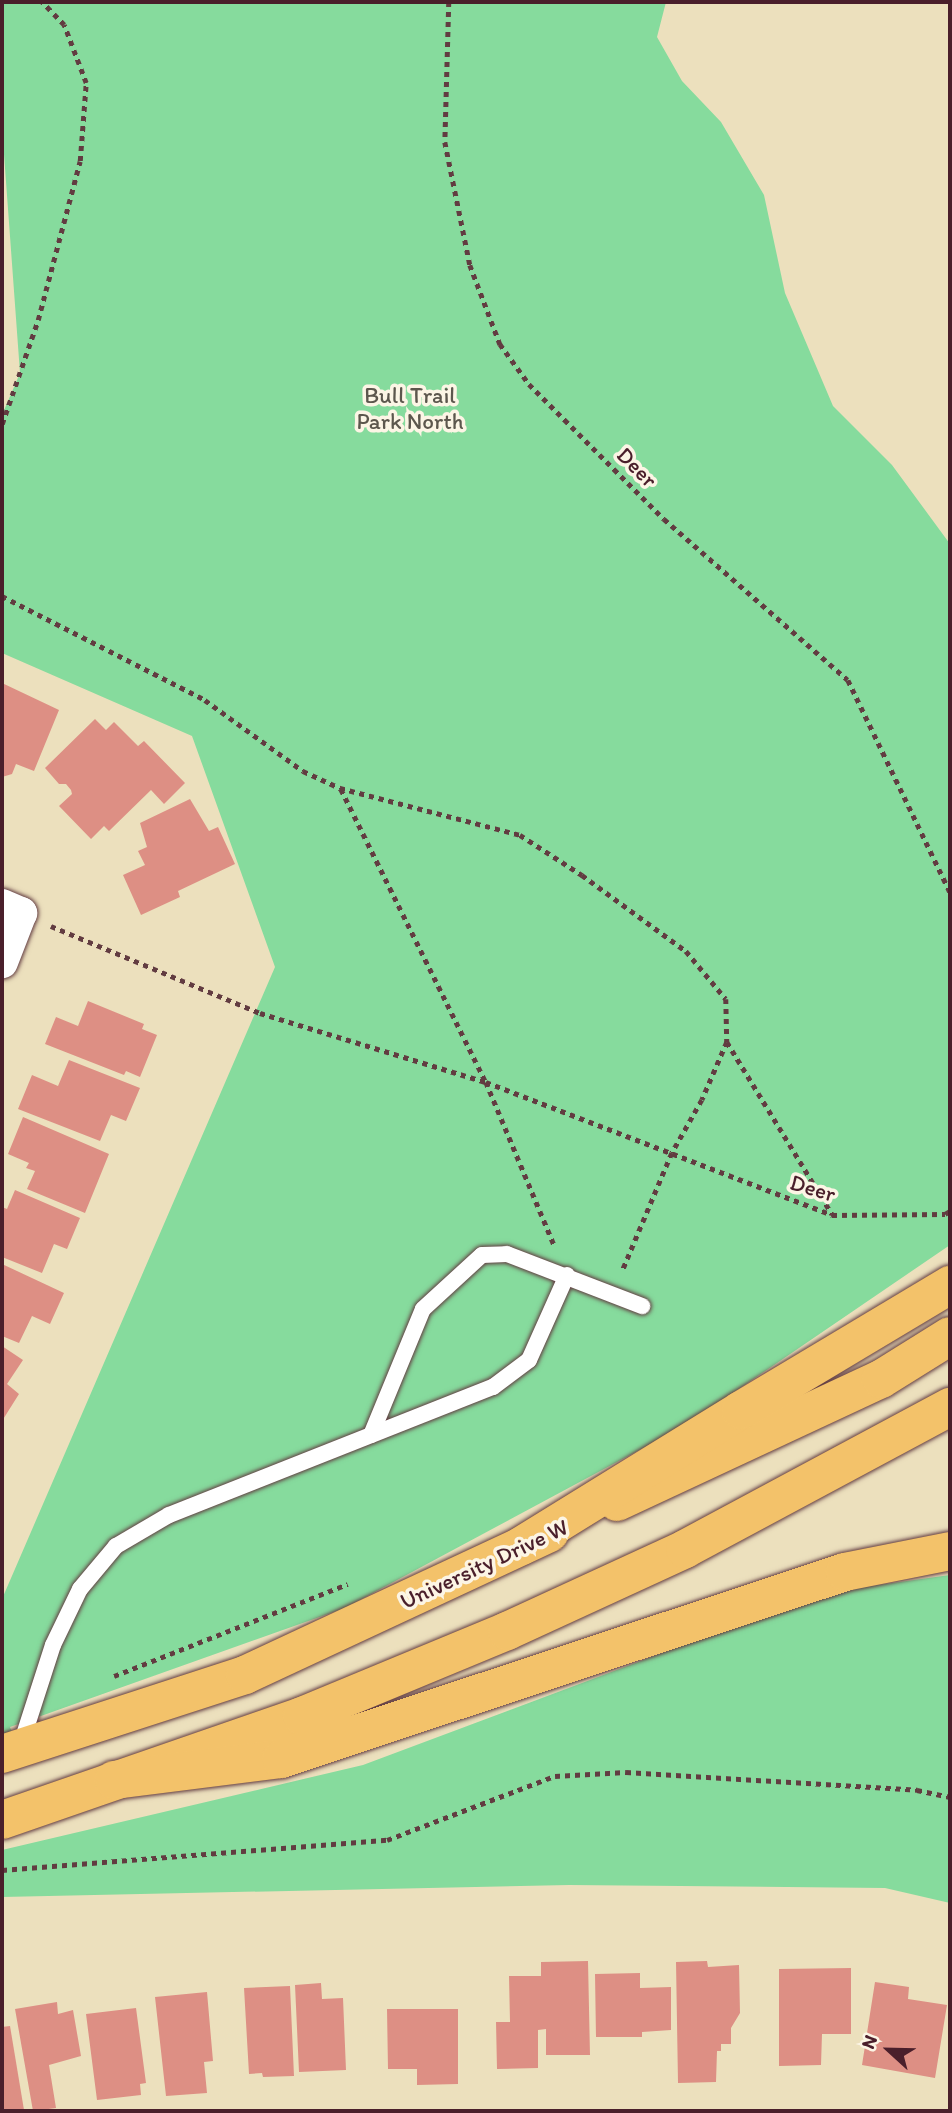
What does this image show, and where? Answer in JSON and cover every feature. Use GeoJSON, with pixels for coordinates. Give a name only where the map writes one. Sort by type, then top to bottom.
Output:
{"type":"FeatureCollection","features":[{"type":"Feature","properties":{"kind":"main road"},"geometry":{"type":"LineString","coordinates":[[521,1546],[950,1285]]}},
{"type":"Feature","properties":{"kind":"main road","name":"University Drive W"},"geometry":{"type":"LineString","coordinates":[[10,1752],[245,1675],[881,1379],[950,1336]]}},
{"type":"Feature","properties":{"kind":"main road"},"geometry":{"type":"LineString","coordinates":[[2,1820],[302,1716],[507,1630],[685,1549],[950,1407]]}},
{"type":"Feature","properties":{"kind":"main road"},"geometry":{"type":"LineString","coordinates":[[114,1780],[281,1759],[845,1572],[950,1551]]}},
{"type":"Feature","properties":{"kind":"street"},"geometry":{"type":"LineString","coordinates":[[2,962],[12,909]]}},
{"type":"Feature","properties":{"kind":"lane"},"geometry":{"type":"LineString","coordinates":[[371,1435],[423,1308],[482,1255],[507,1254],[642,1306]]}},
{"type":"Feature","properties":{"kind":"lane"},"geometry":{"type":"LineString","coordinates":[[10,1752],[80,1589],[116,1546],[169,1515],[493,1387],[529,1360],[567,1275]]}},
{"type":"Feature","properties":{"kind":"path"},"geometry":{"type":"LineString","coordinates":[[2,424],[38,320],[79,160],[86,83],[64,25],[42,2]]}},
{"type":"Feature","properties":{"kind":"path","name":"Deer"},"geometry":{"type":"LineString","coordinates":[[449,2],[445,142],[470,265],[500,344],[529,384],[664,519],[848,680],[950,892]]}},
{"type":"Feature","properties":{"kind":"path"},"geometry":{"type":"LineString","coordinates":[[2,596],[205,700],[303,771],[341,788],[520,835],[686,951],[726,999],[727,1042],[702,1100],[672,1153],[613,1294]]}},
{"type":"Feature","properties":{"kind":"path"},"geometry":{"type":"LineString","coordinates":[[341,788],[486,1082],[567,1275]]}},
{"type":"Feature","properties":{"kind":"path","name":"Deer"},"geometry":{"type":"LineString","coordinates":[[12,909],[260,1013],[486,1082],[832,1215],[945,1213],[950,1210]]}},
{"type":"Feature","properties":{"kind":"path"},"geometry":{"type":"LineString","coordinates":[[727,1042],[832,1215]]}},
{"type":"Feature","properties":{"kind":"path"},"geometry":{"type":"LineString","coordinates":[[109,1678],[261,1621],[354,1581]]}},
{"type":"Feature","properties":{"kind":"path"},"geometry":{"type":"LineString","coordinates":[[2,1870],[387,1840],[555,1776],[626,1772],[917,1790],[950,1797]]}},
{"type":"Feature","properties":{"kind":"green space","name":"Bull Trail Park North"},"geometry":{"type":"Polygon","coordinates":[[[2,2],[666,2],[657,37],[682,81],[721,122],[764,195],[785,293],[833,406],[892,465],[950,544],[950,1245],[686,1425],[345,1608],[10,1727],[19,1750],[2,1754],[2,1599],[275,967],[192,736],[2,653],[2,415],[20,373],[2,127],[2,2]]]}},
{"type":"Feature","properties":{"kind":"green space"},"geometry":{"type":"Polygon","coordinates":[[[950,1575],[950,1903],[885,1888],[569,1885],[2,1897],[2,1850],[363,1765],[718,1632],[849,1589],[950,1575]]]}},
{"type":"Feature","properties":{"kind":"building"},"geometry":{"type":"Polygon","coordinates":[[[2,683],[59,710],[34,771],[16,764],[12,774],[2,777],[2,683]]]}},
{"type":"Feature","properties":{"kind":"building"},"geometry":{"type":"Polygon","coordinates":[[[95,719],[106,730],[114,722],[138,746],[144,741],[185,783],[164,804],[151,790],[109,831],[104,826],[91,839],[59,806],[72,794],[71,790],[66,784],[59,784],[45,768],[95,719]]]}},
{"type":"Feature","properties":{"kind":"building"},"geometry":{"type":"Polygon","coordinates":[[[190,799],[209,831],[218,827],[235,864],[178,891],[180,897],[141,915],[123,875],[145,865],[138,851],[147,847],[140,823],[190,799]]]}},
{"type":"Feature","properties":{"kind":"building"},"geometry":{"type":"Polygon","coordinates":[[[88,1001],[144,1024],[142,1029],[157,1035],[140,1077],[126,1071],[124,1075],[45,1044],[56,1017],[78,1026],[88,1001]]]}},
{"type":"Feature","properties":{"kind":"building"},"geometry":{"type":"Polygon","coordinates":[[[69,1060],[140,1088],[126,1121],[111,1115],[100,1141],[18,1109],[32,1075],[58,1086],[69,1060]]]}},
{"type":"Feature","properties":{"kind":"building"},"geometry":{"type":"Polygon","coordinates":[[[23,1117],[109,1154],[85,1213],[27,1189],[35,1171],[26,1168],[29,1163],[8,1154],[23,1117]]]}},
{"type":"Feature","properties":{"kind":"building"},"geometry":{"type":"Polygon","coordinates":[[[15,1190],[80,1218],[67,1249],[54,1244],[42,1273],[2,1257],[2,1207],[7,1209],[15,1190]]]}},
{"type":"Feature","properties":{"kind":"building"},"geometry":{"type":"Polygon","coordinates":[[[2,1264],[64,1293],[50,1324],[32,1316],[19,1343],[2,1336],[2,1264]]]}},
{"type":"Feature","properties":{"kind":"building"},"geometry":{"type":"Polygon","coordinates":[[[2,1346],[23,1360],[7,1384],[19,1394],[2,1421],[2,1346]]]}},
{"type":"Feature","properties":{"kind":"building"},"geometry":{"type":"Polygon","coordinates":[[[588,1961],[590,2055],[546,2055],[546,2029],[538,2030],[538,2068],[497,2069],[496,2022],[510,2022],[509,1976],[541,1976],[541,1962],[588,1961]]]}},
{"type":"Feature","properties":{"kind":"building"},"geometry":{"type":"Polygon","coordinates":[[[707,1961],[708,1967],[739,1965],[740,2013],[731,2028],[731,2044],[721,2044],[721,2051],[717,2051],[716,2082],[678,2083],[676,1962],[707,1961]]]}},
{"type":"Feature","properties":{"kind":"building"},"geometry":{"type":"Polygon","coordinates":[[[851,1968],[851,2034],[822,2034],[821,2065],[779,2066],[779,1969],[851,1968]]]}},
{"type":"Feature","properties":{"kind":"building"},"geometry":{"type":"Polygon","coordinates":[[[640,1973],[640,1988],[671,1987],[671,2030],[642,2032],[642,2037],[596,2037],[595,1974],[640,1973]]]}},
{"type":"Feature","properties":{"kind":"building"},"geometry":{"type":"Polygon","coordinates":[[[875,1982],[909,1987],[908,1999],[947,2005],[935,2078],[862,2065],[875,1982]]]}},
{"type":"Feature","properties":{"kind":"building"},"geometry":{"type":"Polygon","coordinates":[[[321,1983],[322,1999],[343,1998],[346,2070],[299,2072],[295,1985],[321,1983]]]}},
{"type":"Feature","properties":{"kind":"building"},"geometry":{"type":"Polygon","coordinates":[[[290,1986],[294,2076],[263,2077],[262,2073],[249,2074],[244,1988],[290,1986]]]}},
{"type":"Feature","properties":{"kind":"building"},"geometry":{"type":"Polygon","coordinates":[[[207,1992],[213,2061],[204,2062],[207,2093],[166,2096],[155,1997],[207,1992]]]}},
{"type":"Feature","properties":{"kind":"building"},"geometry":{"type":"Polygon","coordinates":[[[57,2002],[58,2014],[73,2010],[81,2056],[49,2065],[56,2108],[33,2111],[15,2009],[57,2002]]]}},
{"type":"Feature","properties":{"kind":"building"},"geometry":{"type":"Polygon","coordinates":[[[136,2008],[146,2083],[140,2084],[141,2095],[97,2100],[86,2014],[136,2008]]]}},
{"type":"Feature","properties":{"kind":"building"},"geometry":{"type":"Polygon","coordinates":[[[387,2009],[458,2009],[458,2084],[417,2085],[417,2069],[388,2069],[387,2009]]]}},
{"type":"Feature","properties":{"kind":"building"},"geometry":{"type":"Polygon","coordinates":[[[10,2026],[24,2110],[2,2111],[2,2027],[10,2026]]]}}]}
